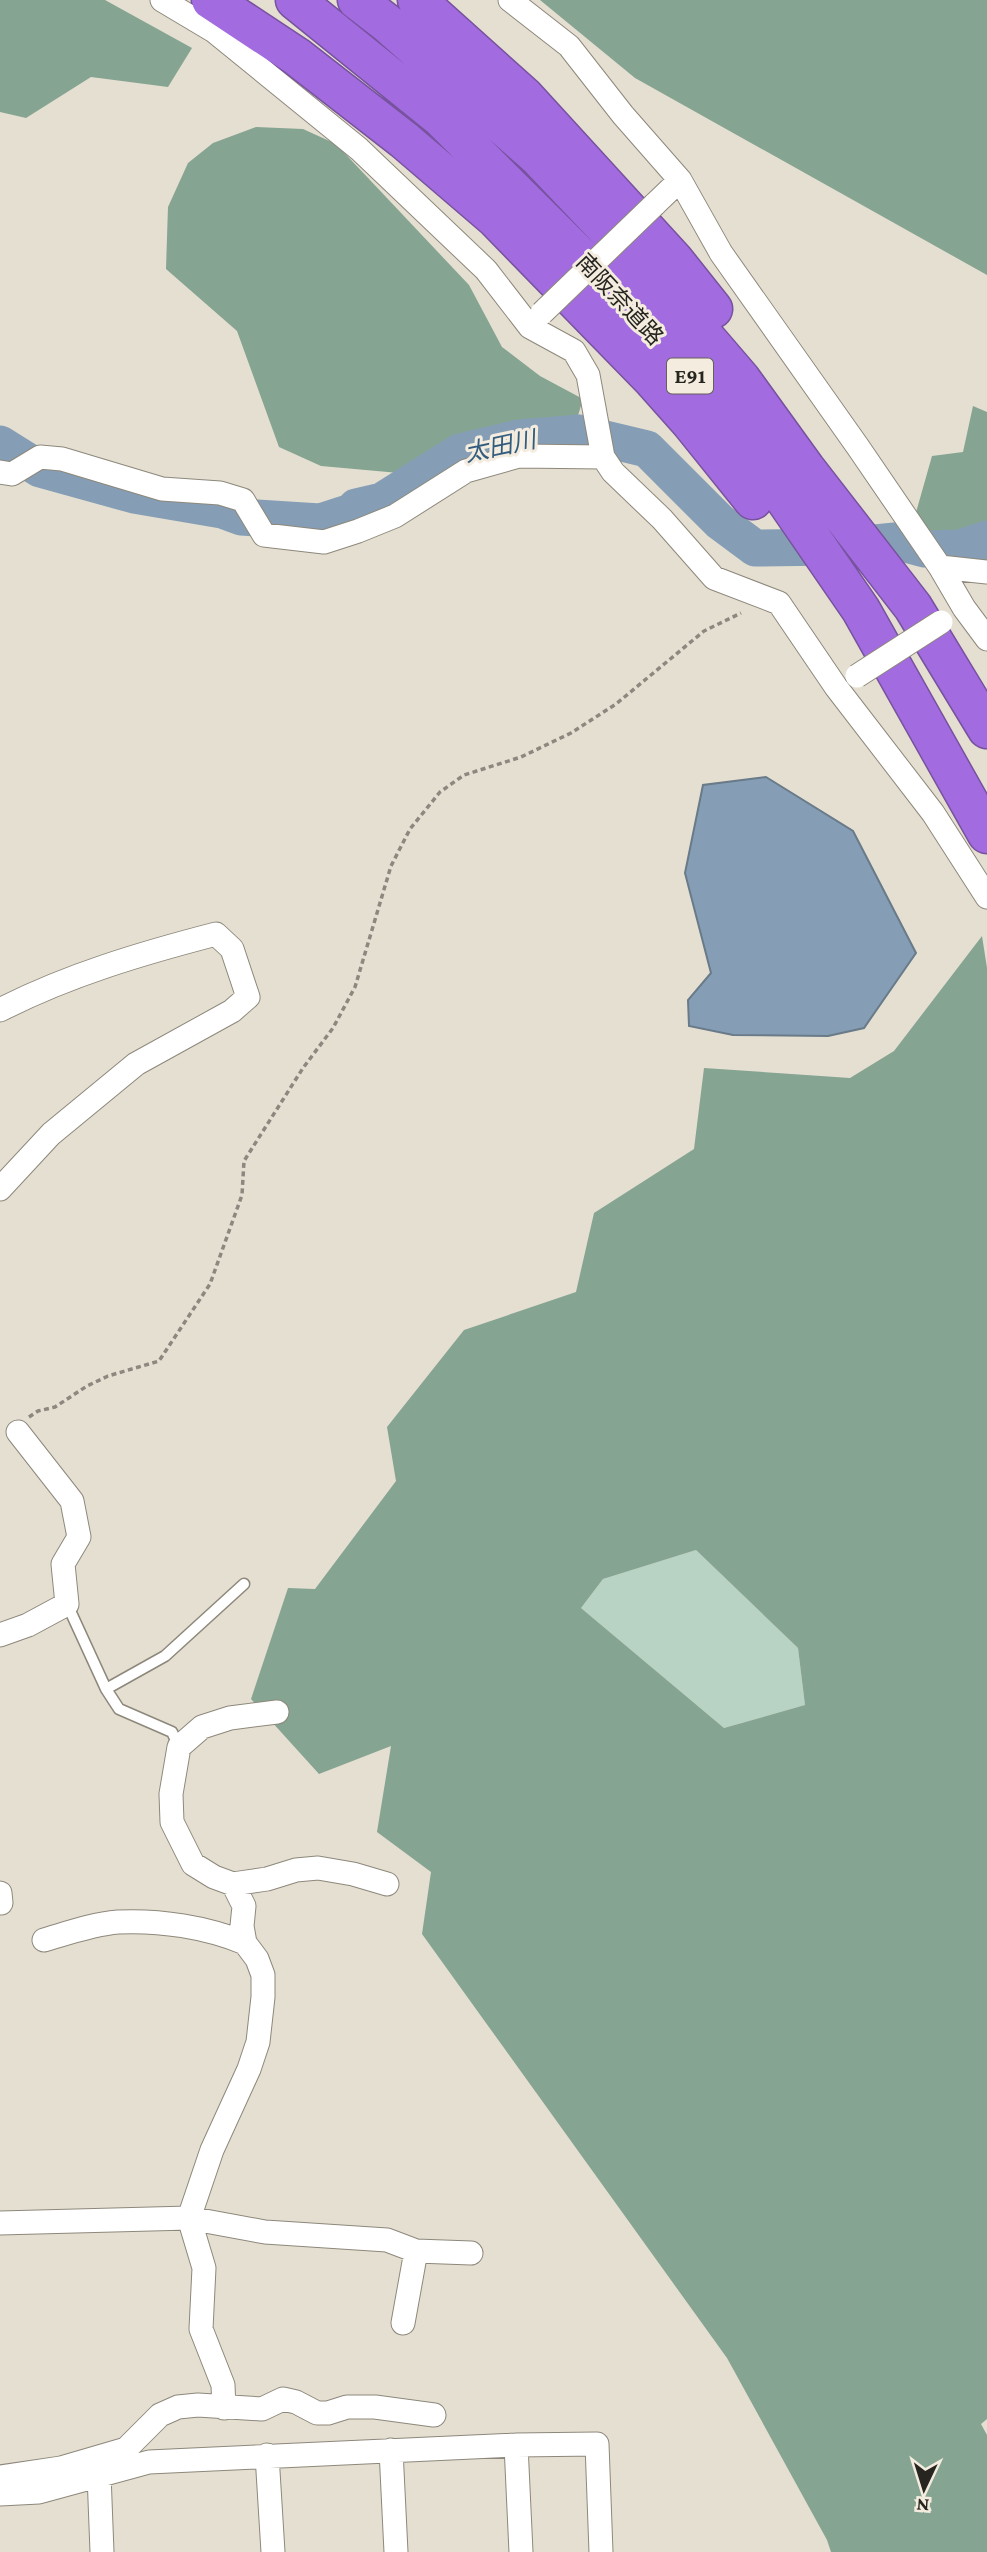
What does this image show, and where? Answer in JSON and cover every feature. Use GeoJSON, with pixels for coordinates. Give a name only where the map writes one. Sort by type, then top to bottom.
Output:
{"type":"FeatureCollection","features":[{"type":"Feature","properties":{"kind":"highway"},"geometry":{"type":"LineString","coordinates":[[211,0],[318,73],[404,140],[495,218],[651,378],[691,423],[919,711]]}},
{"type":"Feature","properties":{"kind":"highway","name":"南阪奈道路"},"geometry":{"type":"LineString","coordinates":[[295,0],[441,118],[623,299],[692,379],[786,501],[861,610],[987,834]]}},
{"type":"Feature","properties":{"kind":"highway","name":"南阪奈道路"},"geometry":{"type":"LineString","coordinates":[[357,0],[388,24],[537,156],[662,287],[741,379],[806,469],[927,614],[987,729]]}},
{"type":"Feature","properties":{"kind":"highway"},"geometry":{"type":"LineString","coordinates":[[417,0],[525,97],[674,260],[755,362],[845,483],[927,614]]}},
{"type":"Feature","properties":{"kind":"street"},"geometry":{"type":"LineString","coordinates":[[162,0],[214,31],[359,149],[536,320],[574,351],[588,375],[603,457],[613,472],[662,519],[714,578],[779,603],[836,687],[933,813],[987,897]]}},
{"type":"Feature","properties":{"kind":"street"},"geometry":{"type":"LineString","coordinates":[[510,0],[569,46],[623,115],[680,180],[721,253],[940,567],[964,608],[987,639]]}},
{"type":"Feature","properties":{"kind":"street"},"geometry":{"type":"LineString","coordinates":[[536,320],[680,180]]}},
{"type":"Feature","properties":{"kind":"street"},"geometry":{"type":"LineString","coordinates":[[0,472],[12,474],[40,457],[62,459],[162,489],[220,493],[243,500],[264,535],[324,542],[395,516],[466,471],[519,456],[603,457]]}},
{"type":"Feature","properties":{"kind":"street"},"geometry":{"type":"LineString","coordinates":[[940,567],[987,572]]}},
{"type":"Feature","properties":{"kind":"street"},"geometry":{"type":"LineString","coordinates":[[836,687],[857,676],[927,614],[964,608]]}},
{"type":"Feature","properties":{"kind":"street"},"geometry":{"type":"LineString","coordinates":[[0,1010],[27,996],[153,950],[216,934],[232,949],[247,997],[232,1011],[136,1064],[51,1134],[0,1189]]}},
{"type":"Feature","properties":{"kind":"street"},"geometry":{"type":"LineString","coordinates":[[0,1635],[28,1626],[67,1604],[63,1563],[79,1536],[72,1502],[18,1432]]}},
{"type":"Feature","properties":{"kind":"street"},"geometry":{"type":"LineString","coordinates":[[277,1712],[230,1718],[202,1727],[179,1747],[170,1794],[172,1822],[193,1864],[214,1877],[233,1884],[267,1879],[296,1870],[318,1868],[387,1884]]}},
{"type":"Feature","properties":{"kind":"street"},"geometry":{"type":"LineString","coordinates":[[224,2408],[223,2385],[201,2329],[204,2268],[189,2218],[212,2150],[249,2069],[258,2042],[263,1975],[257,1959],[245,1943],[242,1926],[244,1906],[233,1884]]}},
{"type":"Feature","properties":{"kind":"street"},"geometry":{"type":"LineString","coordinates":[[44,1940],[117,1922],[161,1923],[208,1930],[245,1943]]}},
{"type":"Feature","properties":{"kind":"street"},"geometry":{"type":"LineString","coordinates":[[0,2223],[189,2218],[265,2232],[387,2240],[416,2251],[471,2253]]}},
{"type":"Feature","properties":{"kind":"street"},"geometry":{"type":"LineString","coordinates":[[404,2323],[416,2251]]}},
{"type":"Feature","properties":{"kind":"street"},"geometry":{"type":"LineString","coordinates":[[0,2477],[61,2468],[126,2449],[160,2415],[178,2407],[198,2405],[262,2409],[283,2399],[296,2402],[317,2413],[328,2413],[346,2407],[375,2407],[434,2415]]}},
{"type":"Feature","properties":{"kind":"street"},"geometry":{"type":"LineString","coordinates":[[0,2494],[39,2492],[149,2462],[391,2450],[597,2444],[601,2552]]}},
{"type":"Feature","properties":{"kind":"street"},"geometry":{"type":"LineString","coordinates":[[516,2445],[521,2552]]}},
{"type":"Feature","properties":{"kind":"street"},"geometry":{"type":"LineString","coordinates":[[391,2450],[396,2552]]}},
{"type":"Feature","properties":{"kind":"street"},"geometry":{"type":"LineString","coordinates":[[268,2455],[273,2552]]}},
{"type":"Feature","properties":{"kind":"street"},"geometry":{"type":"LineString","coordinates":[[99,2474],[102,2552]]}},
{"type":"Feature","properties":{"kind":"lane"},"geometry":{"type":"LineString","coordinates":[[106,1689],[165,1656],[244,1584]]}},
{"type":"Feature","properties":{"kind":"lane"},"geometry":{"type":"LineString","coordinates":[[67,1604],[106,1689],[120,1709],[172,1732],[179,1747]]}},
{"type":"Feature","properties":{"kind":"path"},"geometry":{"type":"LineString","coordinates":[[55,1407],[108,1376],[159,1361],[210,1284],[242,1195],[244,1161],[303,1068],[333,1028],[355,987],[391,866],[410,829],[440,792],[464,775],[522,757],[571,733],[616,704],[704,631],[728,617],[773,602]]}},
{"type":"Feature","properties":{"kind":"green space"},"geometry":{"type":"Polygon","coordinates":[[[0,0],[105,0],[192,48],[168,87],[91,77],[26,118],[0,112],[0,0]]]}},
{"type":"Feature","properties":{"kind":"green space"},"geometry":{"type":"Polygon","coordinates":[[[540,0],[987,0],[987,275],[635,78],[540,0]]]}},
{"type":"Feature","properties":{"kind":"green space"},"geometry":{"type":"Polygon","coordinates":[[[256,127],[303,129],[336,144],[469,285],[502,347],[540,376],[583,399],[577,419],[532,421],[399,473],[321,466],[279,447],[237,331],[166,269],[168,207],[188,163],[213,143],[256,127]]]}},
{"type":"Feature","properties":{"kind":"green space"},"geometry":{"type":"Polygon","coordinates":[[[973,406],[987,412],[987,562],[953,565],[915,516],[932,456],[963,452],[973,406]]]}},
{"type":"Feature","properties":{"kind":"green space"},"geometry":{"type":"Polygon","coordinates":[[[982,936],[987,968],[987,2419],[981,2424],[987,2435],[987,2552],[831,2552],[827,2540],[727,2358],[422,1934],[431,1872],[377,1832],[391,1746],[319,1774],[251,1699],[288,1588],[315,1589],[396,1481],[387,1427],[464,1330],[576,1292],[594,1213],[694,1149],[704,1068],[850,1078],[894,1051],[982,936]],[[696,1550],[603,1579],[581,1608],[724,1728],[805,1705],[798,1648],[696,1550]]]}},
{"type":"Feature","properties":{"kind":"green space"},"geometry":{"type":"Polygon","coordinates":[[[696,1550],[798,1648],[805,1705],[724,1728],[581,1608],[603,1579],[696,1550]]]}},
{"type":"Feature","properties":{"kind":"water"},"geometry":{"type":"Polygon","coordinates":[[[766,777],[853,831],[916,953],[864,1028],[828,1036],[733,1035],[689,1026],[688,1000],[711,973],[685,873],[703,785],[766,777]]]}},
{"type":"Feature","properties":{"kind":"waterway","name":"太田川"},"geometry":{"type":"LineString","coordinates":[[0,444],[40,469],[134,495],[222,510],[241,517],[320,522],[354,511],[356,507],[382,501],[460,452],[519,438],[580,433],[647,449],[720,522],[755,548],[835,547],[895,541],[925,549],[960,548],[987,539]]}}]}
